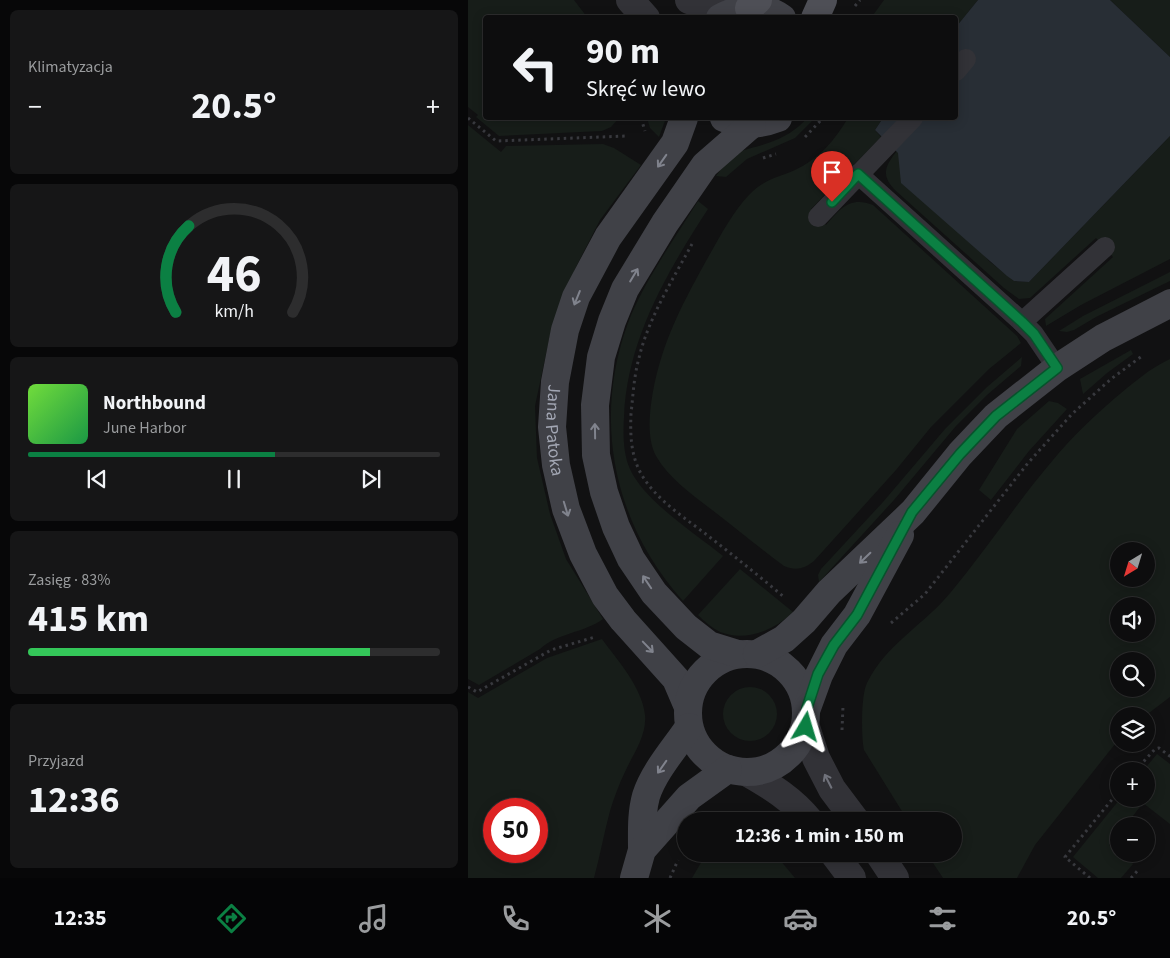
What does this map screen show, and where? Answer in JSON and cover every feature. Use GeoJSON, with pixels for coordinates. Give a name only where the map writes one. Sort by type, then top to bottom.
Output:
{"type":"FeatureCollection","features":[{"type":"Feature","properties":{"kind":"main road"},"geometry":{"type":"LineString","coordinates":[[816,15],[823,0]]}},
{"type":"Feature","properties":{"kind":"main road"},"geometry":{"type":"LineString","coordinates":[[740,9],[767,10],[776,15]]}},
{"type":"Feature","properties":{"kind":"main road","name":"Jana Patoka"},"geometry":{"type":"LineString","coordinates":[[683,120],[675,143],[608,236],[576,297],[565,330],[555,382],[552,426],[556,465],[566,509],[583,554],[605,596],[623,620],[676,679],[689,717]]}},
{"type":"Feature","properties":{"kind":"main road"},"geometry":{"type":"LineString","coordinates":[[730,120],[752,124],[772,120]]}},
{"type":"Feature","properties":{"kind":"main road","name":"Jana Patoka"},"geometry":{"type":"LineString","coordinates":[[748,654],[709,645],[686,627],[654,593],[631,559],[616,527],[604,492],[596,455],[595,405],[601,357],[612,321],[625,290],[665,223],[706,165],[752,124]]}},
{"type":"Feature","properties":{"kind":"main road"},"geometry":{"type":"LineString","coordinates":[[634,878],[642,850],[642,821],[647,795],[656,775],[689,717],[693,688],[704,672],[719,660],[748,654],[784,639],[829,592],[912,512],[960,454],[996,416],[1057,368],[1103,338],[1170,303]]}},
{"type":"Feature","properties":{"kind":"main road"},"geometry":{"type":"LineString","coordinates":[[642,850],[689,797],[738,771],[767,769],[785,760],[798,745],[818,674],[834,645],[857,615],[912,512]]}},
{"type":"Feature","properties":{"kind":"main road"},"geometry":{"type":"LineString","coordinates":[[748,654],[776,660],[791,673],[802,689],[806,717]]}},
{"type":"Feature","properties":{"kind":"main road"},"geometry":{"type":"LineString","coordinates":[[689,717],[697,745],[711,760],[738,771]]}},
{"type":"Feature","properties":{"kind":"street"},"geometry":{"type":"LineString","coordinates":[[630,0],[643,15]]}},
{"type":"Feature","properties":{"kind":"street"},"geometry":{"type":"LineString","coordinates":[[689,0],[709,7],[740,9]]}},
{"type":"Feature","properties":{"kind":"street"},"geometry":{"type":"LineString","coordinates":[[806,717],[816,758],[832,789],[849,812]]}},
{"type":"Feature","properties":{"kind":"street"},"geometry":{"type":"LineString","coordinates":[[738,771],[778,790],[802,812]]}},
{"type":"Feature","properties":{"kind":"street"},"geometry":{"type":"LineString","coordinates":[[840,862],[852,878]]}},
{"type":"Feature","properties":{"kind":"street"},"geometry":{"type":"LineString","coordinates":[[884,862],[895,878]]}},
{"type":"Feature","properties":{"kind":"lane"},"geometry":{"type":"LineString","coordinates":[[818,217],[911,120]]}},
{"type":"Feature","properties":{"kind":"lane"},"geometry":{"type":"LineString","coordinates":[[858,174],[1022,322],[1034,334],[1057,368]]}},
{"type":"Feature","properties":{"kind":"lane"},"geometry":{"type":"LineString","coordinates":[[1022,322],[1105,247]]}},
{"type":"Feature","properties":{"kind":"path"},"geometry":{"type":"LineString","coordinates":[[468,118],[496,141],[627,136]]}},
{"type":"Feature","properties":{"kind":"path"},"geometry":{"type":"LineString","coordinates":[[801,140],[821,120]]}},
{"type":"Feature","properties":{"kind":"path"},"geometry":{"type":"LineString","coordinates":[[758,160],[779,153]]}},
{"type":"Feature","properties":{"kind":"path"},"geometry":{"type":"LineString","coordinates":[[695,238],[657,311],[639,357],[633,387],[631,422],[631,446],[636,465],[644,478],[664,501],[808,616]]}},
{"type":"Feature","properties":{"kind":"path"},"geometry":{"type":"LineString","coordinates":[[889,624],[925,594],[1028,462],[1072,414],[1111,379],[1143,355]]}},
{"type":"Feature","properties":{"kind":"path"},"geometry":{"type":"LineString","coordinates":[[468,687],[477,692],[550,650],[596,636]]}},
{"type":"Feature","properties":{"kind":"path"},"geometry":{"type":"LineString","coordinates":[[841,734],[844,697]]}},
{"type":"Feature","properties":{"kind":"path"},"geometry":{"type":"LineString","coordinates":[[1143,762],[1155,749],[1159,748],[1170,757]]}},
{"type":"Feature","properties":{"kind":"path"},"geometry":{"type":"LineString","coordinates":[[1090,878],[1066,857],[1110,802]]}},
{"type":"Feature","properties":{"kind":"path"},"geometry":{"type":"LineString","coordinates":[[670,878],[678,862]]}},
{"type":"Feature","properties":{"kind":"path"},"geometry":{"type":"LineString","coordinates":[[1131,878],[1138,869]]}},
{"type":"Feature","properties":{"kind":"shaded area"},"geometry":{"type":"Polygon","coordinates":[[[468,0],[574,0],[585,15],[483,15],[483,120],[617,120],[611,127],[602,131],[499,136],[476,117],[478,115],[468,107],[468,0]]]}},
{"type":"Feature","properties":{"kind":"shaded area"},"geometry":{"type":"Polygon","coordinates":[[[884,0],[978,0],[958,25],[958,15],[873,15],[884,0]]]}},
{"type":"Feature","properties":{"kind":"shaded area"},"geometry":{"type":"Polygon","coordinates":[[[978,0],[1110,0],[1170,57],[1170,136],[1029,282],[1014,281],[1007,276],[901,183],[898,153],[875,130],[882,120],[958,120],[958,25],[978,0]]]}},
{"type":"Feature","properties":{"kind":"shaded area"},"geometry":{"type":"Polygon","coordinates":[[[1110,0],[1170,0],[1170,57],[1110,0]]]}},
{"type":"Feature","properties":{"kind":"shaded area"},"geometry":{"type":"Polygon","coordinates":[[[648,120],[665,120],[659,137],[650,128],[648,120]]]}},
{"type":"Feature","properties":{"kind":"shaded area"},"geometry":{"type":"Polygon","coordinates":[[[805,120],[813,120],[795,138],[747,159],[726,177],[716,176],[728,160],[737,153],[774,141],[799,126],[805,120]]]}},
{"type":"Feature","properties":{"kind":"shaded area"},"geometry":{"type":"Polygon","coordinates":[[[847,120],[882,120],[875,130],[881,137],[811,209],[826,225],[841,209],[852,203],[858,202],[873,205],[1017,336],[1021,343],[989,369],[931,427],[896,470],[814,561],[807,566],[796,569],[784,566],[691,494],[668,473],[653,450],[650,437],[651,404],[659,365],[671,330],[696,279],[737,209],[760,185],[804,166],[819,155],[838,134],[847,120]]]}},
{"type":"Feature","properties":{"kind":"shaded area"},"geometry":{"type":"Polygon","coordinates":[[[468,125],[501,152],[506,146],[603,144],[614,148],[641,165],[600,220],[576,267],[552,326],[535,406],[537,458],[550,514],[566,559],[603,619],[596,624],[554,640],[479,685],[468,679],[468,125]]]}},
{"type":"Feature","properties":{"kind":"shaded area"},"geometry":{"type":"Polygon","coordinates":[[[1170,136],[1170,259],[1081,305],[1046,326],[1045,319],[1113,257],[1096,238],[1030,298],[1019,299],[1004,288],[896,191],[886,176],[889,162],[897,151],[989,261],[1014,281],[1029,282],[1170,136]]]}},
{"type":"Feature","properties":{"kind":"shaded area"},"geometry":{"type":"Polygon","coordinates":[[[698,201],[708,209],[664,282],[641,334],[627,389],[624,423],[626,457],[637,481],[658,505],[723,556],[683,601],[659,571],[640,539],[626,505],[616,470],[611,434],[612,397],[617,360],[634,308],[660,261],[698,201]]]}},
{"type":"Feature","properties":{"kind":"shaded area"},"geometry":{"type":"Polygon","coordinates":[[[1170,272],[1170,281],[1096,317],[1074,330],[1067,332],[1059,331],[1083,316],[1170,272]]]}},
{"type":"Feature","properties":{"kind":"shaded area"},"geometry":{"type":"Polygon","coordinates":[[[1131,350],[1133,354],[1083,394],[1080,379],[1131,350]]]}},
{"type":"Feature","properties":{"kind":"shaded area"},"geometry":{"type":"Polygon","coordinates":[[[1022,357],[1021,366],[987,395],[956,426],[894,500],[819,582],[818,575],[821,569],[883,502],[945,429],[987,387],[1022,357]]]}},
{"type":"Feature","properties":{"kind":"shaded area"},"geometry":{"type":"Polygon","coordinates":[[[1170,359],[1170,697],[1155,708],[1110,707],[1110,750],[1035,845],[1017,878],[943,878],[932,862],[962,862],[962,812],[902,812],[864,750],[862,716],[867,683],[884,657],[951,592],[1027,492],[1068,443],[1115,398],[1155,367],[1170,359]]]}},
{"type":"Feature","properties":{"kind":"shaded area"},"geometry":{"type":"Polygon","coordinates":[[[1049,401],[1058,403],[1067,409],[1029,451],[991,500],[979,490],[1017,429],[1049,401]]]}},
{"type":"Feature","properties":{"kind":"shaded area"},"geometry":{"type":"Polygon","coordinates":[[[740,569],[793,612],[769,629],[750,635],[730,635],[720,632],[708,624],[698,615],[740,569]]]}},
{"type":"Feature","properties":{"kind":"shaded area"},"geometry":{"type":"Polygon","coordinates":[[[602,639],[634,684],[643,705],[645,715],[644,730],[613,801],[594,878],[468,878],[468,692],[478,698],[547,658],[602,639]]]}},
{"type":"Feature","properties":{"kind":"shaded area"},"geometry":{"type":"Polygon","coordinates":[[[745,687],[755,687],[765,691],[773,699],[777,714],[773,729],[765,737],[755,741],[745,741],[735,737],[727,729],[723,719],[723,709],[727,699],[735,691],[745,687]]]}},
{"type":"Feature","properties":{"kind":"shaded area"},"geometry":{"type":"Polygon","coordinates":[[[1157,754],[1170,764],[1170,824],[1148,807],[1155,807],[1155,762],[1150,762],[1157,754]]]}},
{"type":"Feature","properties":{"kind":"shaded area"},"geometry":{"type":"Polygon","coordinates":[[[1114,807],[1140,807],[1132,817],[1110,817],[1110,862],[1130,862],[1133,864],[1121,878],[1098,878],[1073,857],[1114,807]]]}},
{"type":"Feature","properties":{"kind":"shaded area"},"geometry":{"type":"Polygon","coordinates":[[[701,862],[782,862],[795,878],[692,878],[701,862]]]}},
{"type":"Feature","properties":{"kind":"route"},"geometry":{"type":"LineString","coordinates":[[806,727],[807,708],[818,674],[834,645],[857,615],[912,512],[960,454],[996,416],[1057,368],[1034,334],[1022,322],[858,174],[832,202]]}}]}
